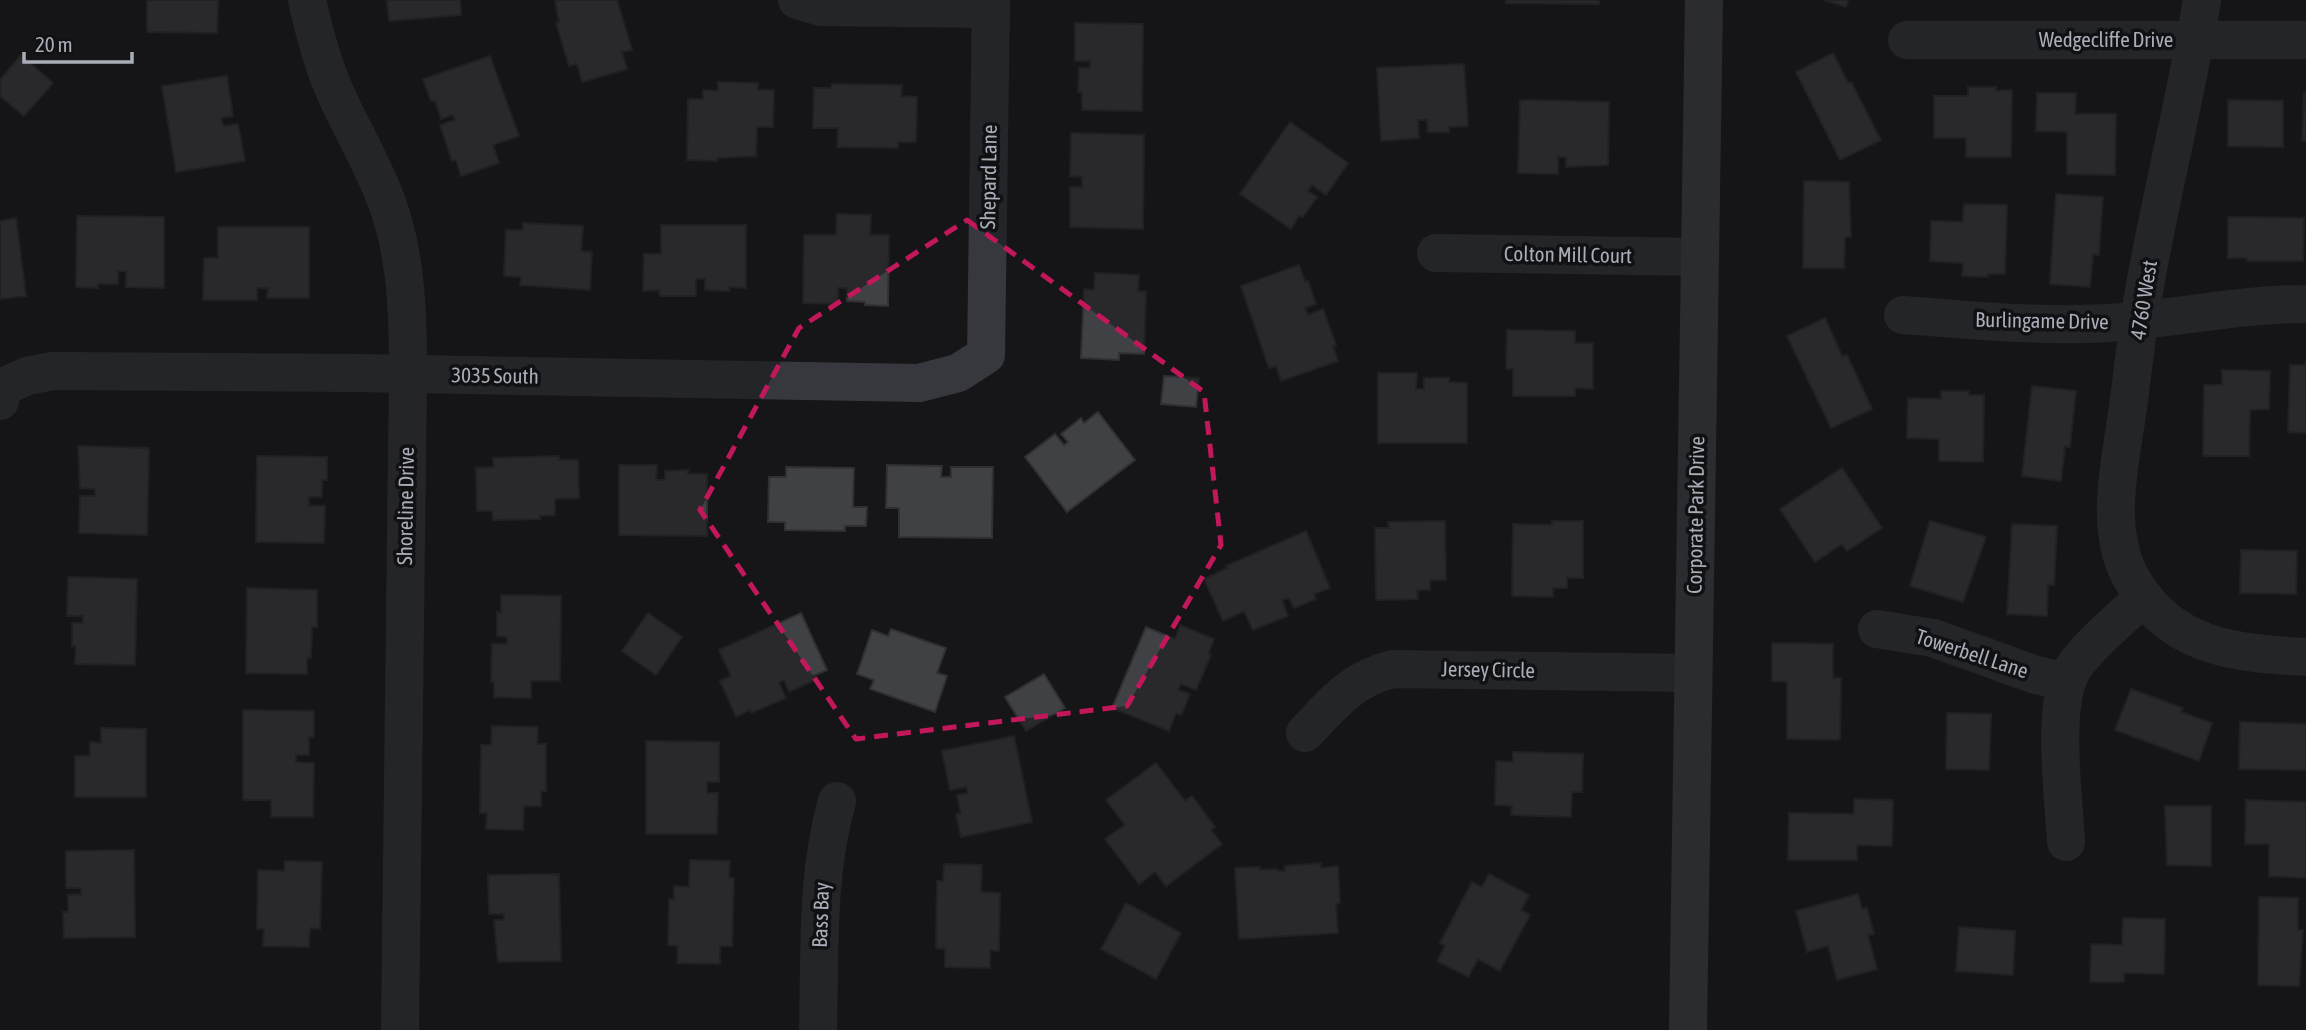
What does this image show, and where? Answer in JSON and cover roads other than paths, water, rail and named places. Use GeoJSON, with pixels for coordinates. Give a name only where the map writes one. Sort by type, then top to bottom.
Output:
{"type":"FeatureCollection","features":[{"type":"Feature","properties":{"kind":"street","name":"Shoreline Drive"},"geometry":{"type":"LineString","coordinates":[[307,0],[317,44],[334,90],[386,200],[401,252],[406,293],[408,374],[400,1030]]}},
{"type":"Feature","properties":{"kind":"street"},"geometry":{"type":"LineString","coordinates":[[797,0],[821,7],[991,5]]}},
{"type":"Feature","properties":{"kind":"street","name":"Corporate Park Drive"},"geometry":{"type":"LineString","coordinates":[[1688,1030],[1704,0]]}},
{"type":"Feature","properties":{"kind":"street","name":"4760 West"},"geometry":{"type":"LineString","coordinates":[[2202,0],[2139,321],[2118,486],[2117,533],[2129,573],[2144,597],[2169,624],[2202,642],[2260,654],[2306,657]]}},
{"type":"Feature","properties":{"kind":"street","name":"Shepard Lane"},"geometry":{"type":"LineString","coordinates":[[986,355],[991,5]]}},
{"type":"Feature","properties":{"kind":"street","name":"Wedgecliffe Drive"},"geometry":{"type":"LineString","coordinates":[[1907,40],[2306,40]]}},
{"type":"Feature","properties":{"kind":"street","name":"Colton Mill Court"},"geometry":{"type":"LineString","coordinates":[[1436,253],[1700,257]]}},
{"type":"Feature","properties":{"kind":"street","name":"Burlingame Drive"},"geometry":{"type":"LineString","coordinates":[[1903,315],[2041,324],[2139,321],[2261,305],[2306,304]]}},
{"type":"Feature","properties":{"kind":"street","name":"3035 South"},"geometry":{"type":"LineString","coordinates":[[1,388],[27,376],[53,371],[919,383],[958,373],[986,355]]}},
{"type":"Feature","properties":{"kind":"street"},"geometry":{"type":"LineString","coordinates":[[0,401],[1,388]]}},
{"type":"Feature","properties":{"kind":"street"},"geometry":{"type":"LineString","coordinates":[[2066,842],[2062,703],[2066,682],[2084,656],[2144,597]]}},
{"type":"Feature","properties":{"kind":"street","name":"Towerbell Lane"},"geometry":{"type":"LineString","coordinates":[[1877,629],[1933,638],[2036,675],[2066,682]]}},
{"type":"Feature","properties":{"kind":"street","name":"Jersey Circle"},"geometry":{"type":"LineString","coordinates":[[1305,733],[1340,695],[1357,682],[1393,669],[1693,673]]}},
{"type":"Feature","properties":{"kind":"street","name":"Bass Bay"},"geometry":{"type":"LineString","coordinates":[[818,1030],[821,883],[827,835],[837,801]]}}]}
